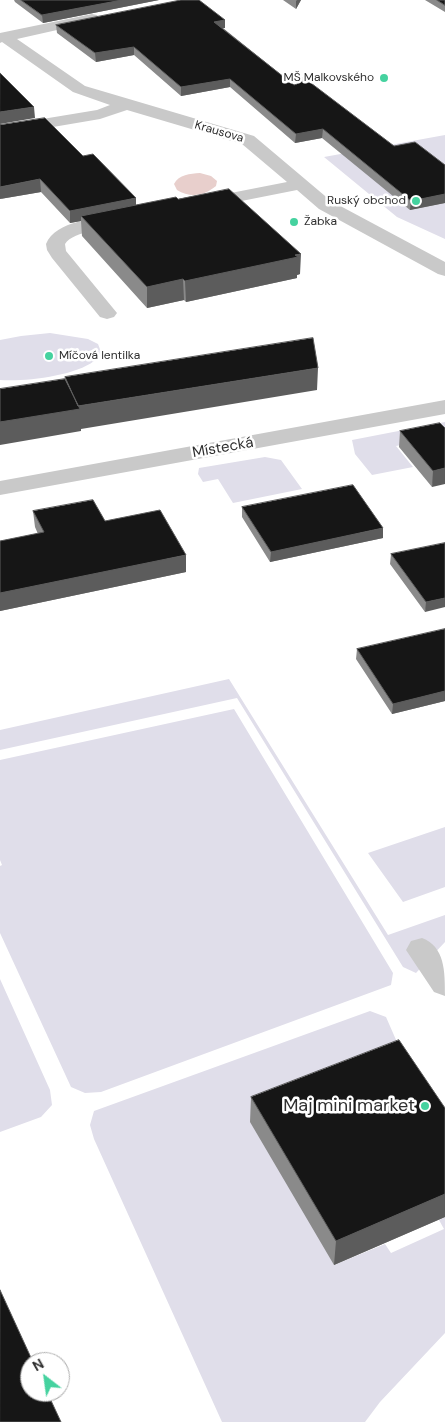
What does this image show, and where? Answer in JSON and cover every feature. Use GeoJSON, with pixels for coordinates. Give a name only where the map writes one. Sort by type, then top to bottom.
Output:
{"type":"FeatureCollection","features":[{"type":"Feature","properties":{"kind":"street"},"geometry":{"type":"LineString","coordinates":[[2,38],[109,15]]}},
{"type":"Feature","properties":{"kind":"street","name":"Krausova"},"geometry":{"type":"LineString","coordinates":[[2,38],[79,89],[126,105],[248,140],[325,205],[445,270]]}},
{"type":"Feature","properties":{"kind":"street"},"geometry":{"type":"LineString","coordinates":[[0,131],[100,114],[126,105]]}},
{"type":"Feature","properties":{"kind":"street"},"geometry":{"type":"LineString","coordinates":[[183,207],[301,184]]}},
{"type":"Feature","properties":{"kind":"street"},"geometry":{"type":"LineString","coordinates":[[107,313],[62,258],[56,249],[56,242],[60,235],[75,230],[138,217]]}},
{"type":"Feature","properties":{"kind":"street","name":"Místecká"},"geometry":{"type":"LineString","coordinates":[[0,488],[445,407]]}},
{"type":"Feature","properties":{"kind":"street"},"geometry":{"type":"LineString","coordinates":[[422,950],[445,982]]}},
{"type":"Feature","properties":{"kind":"shaded area"},"geometry":{"type":"Polygon","coordinates":[[[445,135],[445,170],[410,210],[445,203],[445,239],[397,217],[324,157],[445,135]]]}},
{"type":"Feature","properties":{"kind":"shaded area"},"geometry":{"type":"Polygon","coordinates":[[[200,173],[211,176],[217,181],[216,186],[207,192],[197,195],[182,193],[177,190],[174,184],[179,178],[185,175],[200,173]]]}},
{"type":"Feature","properties":{"kind":"shaded area","name":"Míčová lentilka"},"geometry":{"type":"Polygon","coordinates":[[[50,333],[88,339],[98,344],[101,352],[95,360],[75,371],[35,379],[0,380],[0,340],[50,333]]]}},
{"type":"Feature","properties":{"kind":"shaded area"},"geometry":{"type":"Polygon","coordinates":[[[445,422],[445,448],[436,438],[396,446],[413,467],[372,475],[355,454],[352,440],[445,422]]]}},
{"type":"Feature","properties":{"kind":"shaded area"},"geometry":{"type":"Polygon","coordinates":[[[265,457],[281,460],[302,489],[233,503],[218,479],[203,482],[198,474],[199,468],[265,457]]]}},
{"type":"Feature","properties":{"kind":"shaded area"},"geometry":{"type":"Polygon","coordinates":[[[229,679],[388,935],[445,915],[445,942],[416,973],[403,967],[237,698],[0,750],[0,730],[229,679]]]}},
{"type":"Feature","properties":{"kind":"shaded area"},"geometry":{"type":"Polygon","coordinates":[[[234,709],[393,973],[391,985],[101,1092],[85,1093],[71,1087],[0,933],[0,866],[2,865],[0,860],[0,760],[234,709]]]}},
{"type":"Feature","properties":{"kind":"shaded area"},"geometry":{"type":"Polygon","coordinates":[[[445,827],[445,887],[403,902],[368,853],[445,827]]]}},
{"type":"Feature","properties":{"kind":"shaded area"},"geometry":{"type":"Polygon","coordinates":[[[0,979],[50,1090],[52,1105],[41,1117],[0,1132],[0,979]]]}},
{"type":"Feature","properties":{"kind":"shaded area"},"geometry":{"type":"Polygon","coordinates":[[[370,1011],[386,1017],[425,1106],[334,1265],[385,1244],[391,1253],[444,1229],[439,1220],[445,1217],[445,1333],[380,1402],[365,1422],[222,1422],[94,1139],[90,1125],[94,1111],[370,1011]]]}},
{"type":"Feature","properties":{"kind":"building"},"geometry":{"type":"Polygon","coordinates":[[[21,0],[122,0],[42,15],[21,0]]]}},
{"type":"Feature","properties":{"kind":"building"},"geometry":{"type":"Polygon","coordinates":[[[181,0],[199,0],[225,20],[214,22],[294,85],[303,77],[394,146],[415,142],[445,165],[445,194],[411,201],[323,129],[296,134],[230,79],[181,87],[134,47],[95,53],[56,25],[181,0]]]}},
{"type":"Feature","properties":{"kind":"building"},"geometry":{"type":"Polygon","coordinates":[[[437,0],[445,0],[445,5],[437,0]]]}},
{"type":"Feature","properties":{"kind":"building"},"geometry":{"type":"Polygon","coordinates":[[[0,73],[34,107],[0,112],[0,73]]]}},
{"type":"Feature","properties":{"kind":"building"},"geometry":{"type":"Polygon","coordinates":[[[45,118],[83,156],[93,154],[136,198],[70,211],[40,179],[0,187],[0,125],[45,118]]]}},
{"type":"Feature","properties":{"kind":"building"},"geometry":{"type":"Polygon","coordinates":[[[229,189],[301,254],[295,255],[298,257],[185,281],[183,279],[147,287],[81,216],[176,197],[178,199],[229,189]]]}},
{"type":"Feature","properties":{"kind":"building"},"geometry":{"type":"Polygon","coordinates":[[[313,338],[318,368],[78,406],[65,377],[313,338]]]}},
{"type":"Feature","properties":{"kind":"building"},"geometry":{"type":"Polygon","coordinates":[[[65,379],[80,409],[0,422],[0,389],[65,379]]]}},
{"type":"Feature","properties":{"kind":"building"},"geometry":{"type":"Polygon","coordinates":[[[440,423],[445,428],[445,468],[433,471],[400,431],[440,423]]]}},
{"type":"Feature","properties":{"kind":"building"},"geometry":{"type":"Polygon","coordinates":[[[353,485],[383,528],[271,552],[242,507],[353,485]]]}},
{"type":"Feature","properties":{"kind":"building"},"geometry":{"type":"Polygon","coordinates":[[[93,500],[105,521],[160,510],[186,555],[0,593],[0,541],[44,532],[33,511],[93,500]]]}},
{"type":"Feature","properties":{"kind":"building"},"geometry":{"type":"Polygon","coordinates":[[[445,543],[445,598],[426,602],[391,554],[445,543]]]}},
{"type":"Feature","properties":{"kind":"building"},"geometry":{"type":"Polygon","coordinates":[[[445,629],[445,691],[393,704],[357,649],[445,629]]]}},
{"type":"Feature","properties":{"kind":"building"},"geometry":{"type":"Polygon","coordinates":[[[399,1040],[445,1108],[445,1194],[336,1241],[251,1097],[399,1040]]]}},
{"type":"Feature","properties":{"kind":"building"},"geometry":{"type":"Polygon","coordinates":[[[0,1290],[28,1352],[20,1352],[20,1402],[52,1402],[61,1422],[0,1422],[0,1290]]]}},
{"type":"Feature","properties":{"kind":"place","name":"MŠ Malkovského"},"geometry":{"type":"Point","coordinates":[384,78]}},
{"type":"Feature","properties":{"kind":"place","name":"Ruský obchod"},"geometry":{"type":"Point","coordinates":[416,201]}},
{"type":"Feature","properties":{"kind":"place","name":"Žabka"},"geometry":{"type":"Point","coordinates":[294,222]}},
{"type":"Feature","properties":{"kind":"place","name":"Míčová lentilka"},"geometry":{"type":"Point","coordinates":[49,356]}},
{"type":"Feature","properties":{"kind":"place","name":"Maj mini market"},"geometry":{"type":"Point","coordinates":[425,1106]}}]}
